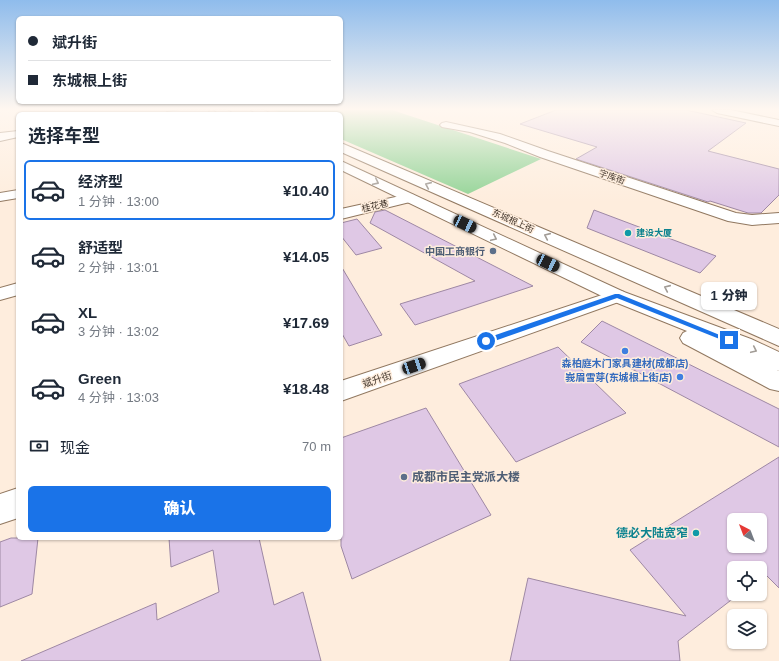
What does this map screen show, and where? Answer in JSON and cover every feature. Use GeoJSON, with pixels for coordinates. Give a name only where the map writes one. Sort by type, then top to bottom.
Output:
{"type":"FeatureCollection","features":[{"type":"Feature","properties":{"kind":"main road","name":"字库街"},"geometry":{"type":"LineString","coordinates":[[506,141],[734,218],[752,220],[779,218]]}},
{"type":"Feature","properties":{"kind":"main road","name":"东城根上街"},"geometry":{"type":"LineString","coordinates":[[343,148],[779,338]]}},
{"type":"Feature","properties":{"kind":"main road"},"geometry":{"type":"LineString","coordinates":[[343,166],[617,296],[743,345],[779,362]]}},
{"type":"Feature","properties":{"kind":"main road"},"geometry":{"type":"LineString","coordinates":[[0,197],[16,194]]}},
{"type":"Feature","properties":{"kind":"main road","name":"桂花巷"},"geometry":{"type":"LineString","coordinates":[[343,214],[409,198]]}},
{"type":"Feature","properties":{"kind":"main road"},"geometry":{"type":"LineString","coordinates":[[0,294],[16,290]]}},
{"type":"Feature","properties":{"kind":"main road"},"geometry":{"type":"LineString","coordinates":[[617,296],[711,349],[779,382]]}},
{"type":"Feature","properties":{"kind":"main road","name":"斌升街"},"geometry":{"type":"LineString","coordinates":[[343,390],[617,296]]}},
{"type":"Feature","properties":{"kind":"main road","name":"东城根上街"},"geometry":{"type":"LineString","coordinates":[[684,296],[779,328]]}},
{"type":"Feature","properties":{"kind":"main road"},"geometry":{"type":"LineString","coordinates":[[0,509],[16,504]]}},
{"type":"Feature","properties":{"kind":"green space"},"geometry":{"type":"Polygon","coordinates":[[[345,141],[486,141],[541,159],[468,194],[345,141]]]}},
{"type":"Feature","properties":{"kind":"building"},"geometry":{"type":"Polygon","coordinates":[[[576,141],[722,141],[708,151],[779,169],[779,195],[761,213],[748,213],[710,201],[708,202],[576,159],[597,147],[576,141]]]}},
{"type":"Feature","properties":{"kind":"building"},"geometry":{"type":"Polygon","coordinates":[[[385,210],[533,286],[415,325],[400,304],[475,281],[370,223],[375,212],[385,210]]]}},
{"type":"Feature","properties":{"kind":"building"},"geometry":{"type":"Polygon","coordinates":[[[594,210],[716,256],[700,273],[587,228],[594,210]]]}},
{"type":"Feature","properties":{"kind":"building"},"geometry":{"type":"Polygon","coordinates":[[[357,219],[382,248],[356,255],[343,239],[343,222],[357,219]]]}},
{"type":"Feature","properties":{"kind":"building"},"geometry":{"type":"Polygon","coordinates":[[[343,269],[382,335],[349,346],[343,336],[343,269]]]}},
{"type":"Feature","properties":{"kind":"building"},"geometry":{"type":"Polygon","coordinates":[[[602,321],[779,409],[779,447],[581,342],[602,321]]]}},
{"type":"Feature","properties":{"kind":"building"},"geometry":{"type":"Polygon","coordinates":[[[558,347],[626,413],[516,462],[459,384],[558,347]]]}},
{"type":"Feature","properties":{"kind":"building","name":"成都市民主党派大楼"},"geometry":{"type":"Polygon","coordinates":[[[426,408],[491,515],[352,579],[341,546],[341,540],[343,540],[343,437],[426,408]]]}},
{"type":"Feature","properties":{"kind":"building"},"geometry":{"type":"Polygon","coordinates":[[[779,457],[779,588],[767,576],[767,561],[727,561],[727,601],[730,601],[678,641],[680,661],[510,661],[528,578],[686,616],[630,550],[779,457]]]}},
{"type":"Feature","properties":{"kind":"building"},"geometry":{"type":"Polygon","coordinates":[[[11,538],[16,538],[16,540],[38,540],[32,594],[0,607],[0,542],[11,538]]]}},
{"type":"Feature","properties":{"kind":"building"},"geometry":{"type":"Polygon","coordinates":[[[169,540],[259,540],[274,605],[303,592],[321,661],[21,661],[156,603],[157,620],[219,592],[213,550],[171,567],[169,540]]]}},
{"type":"Feature","properties":{"kind":"place","name":"建设大厦"},"geometry":{"type":"Point","coordinates":[628,233]}},
{"type":"Feature","properties":{"kind":"place","name":"中国工商银行"},"geometry":{"type":"Point","coordinates":[493,251]}},
{"type":"Feature","properties":{"kind":"place","name":"森柏庭木门家具建材(成都店)"},"geometry":{"type":"Point","coordinates":[625,351]}},
{"type":"Feature","properties":{"kind":"place","name":"峩眉雪芽(东城根上街店)"},"geometry":{"type":"Point","coordinates":[680,377]}},
{"type":"Feature","properties":{"kind":"place","name":"成都市民主党派大楼"},"geometry":{"type":"Point","coordinates":[404,477]}},
{"type":"Feature","properties":{"kind":"place","name":"德必大陆宽窄"},"geometry":{"type":"Point","coordinates":[696,533]}},
{"type":"Feature","properties":{"kind":"route"},"geometry":{"type":"LineString","coordinates":[[486,341],[617,296],[729,340]]}}]}
